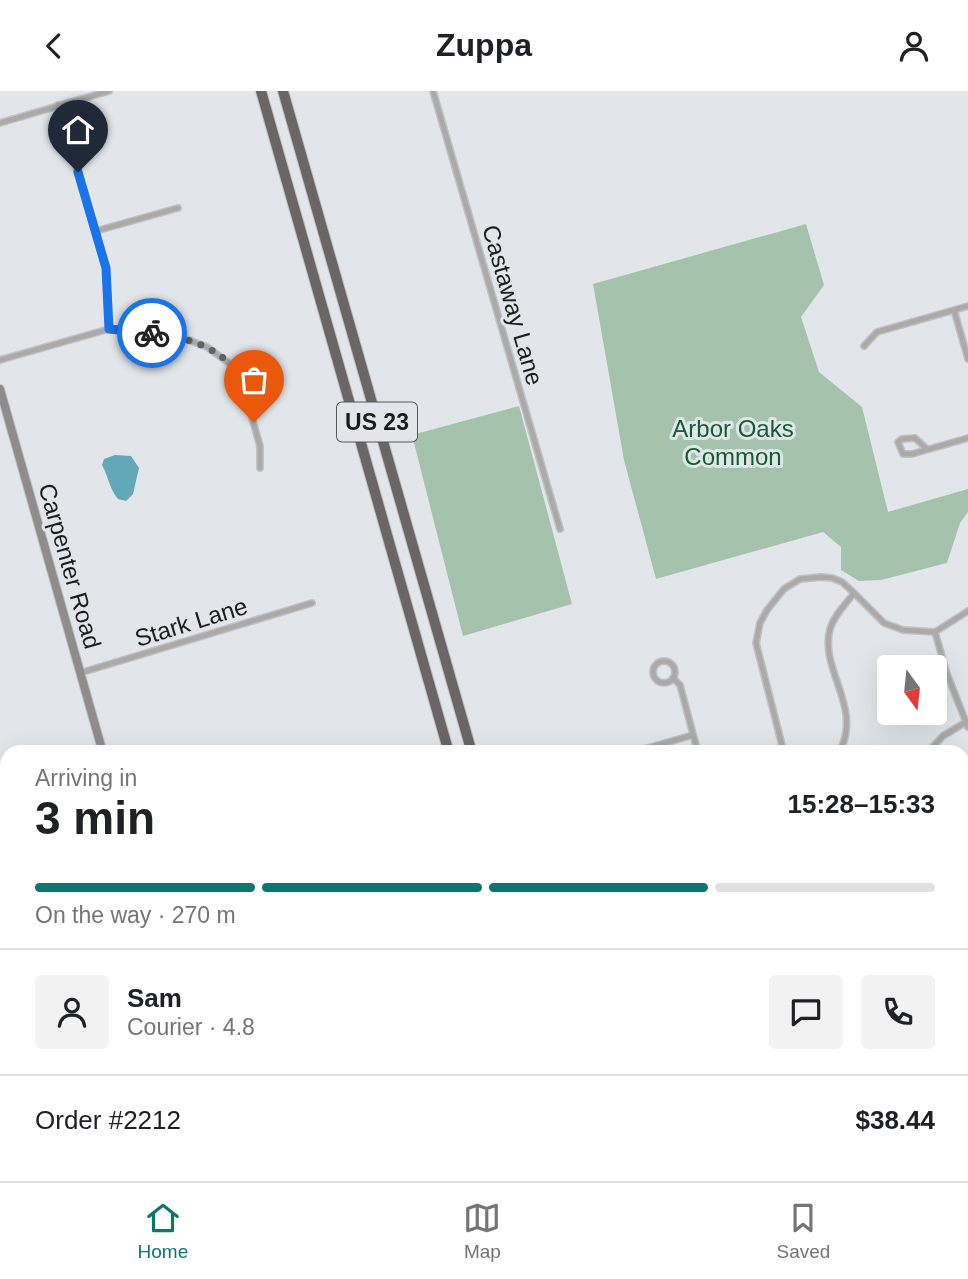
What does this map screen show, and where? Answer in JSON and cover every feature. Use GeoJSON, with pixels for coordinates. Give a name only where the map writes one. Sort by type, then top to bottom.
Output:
{"type":"FeatureCollection","features":[{"type":"Feature","properties":{"kind":"highway","name":"US 23"},"geometry":{"type":"LineString","coordinates":[[261,91],[447,745]]}},
{"type":"Feature","properties":{"kind":"highway","name":"US 23"},"geometry":{"type":"LineString","coordinates":[[283,91],[470,745]]}},
{"type":"Feature","properties":{"kind":"main road","name":"Carpenter Road"},"geometry":{"type":"LineString","coordinates":[[0,389],[101,745]]}},
{"type":"Feature","properties":{"kind":"street"},"geometry":{"type":"LineString","coordinates":[[0,123],[109,91]]}},
{"type":"Feature","properties":{"kind":"street","name":"Castaway Lane"},"geometry":{"type":"LineString","coordinates":[[433,91],[560,529]]}},
{"type":"Feature","properties":{"kind":"street"},"geometry":{"type":"LineString","coordinates":[[58,105],[106,268],[109,329]]}},
{"type":"Feature","properties":{"kind":"street"},"geometry":{"type":"LineString","coordinates":[[96,231],[178,208]]}},
{"type":"Feature","properties":{"kind":"street"},"geometry":{"type":"LineString","coordinates":[[864,347],[877,332],[968,306]]}},
{"type":"Feature","properties":{"kind":"street"},"geometry":{"type":"LineString","coordinates":[[954,310],[968,359]]}},
{"type":"Feature","properties":{"kind":"street"},"geometry":{"type":"LineString","coordinates":[[0,360],[109,329],[155,333],[186,339],[207,347],[229,363],[238,374],[260,446],[260,468]]}},
{"type":"Feature","properties":{"kind":"street"},"geometry":{"type":"LineString","coordinates":[[927,449],[915,438],[909,437],[898,442],[903,454],[927,449],[968,438]]}},
{"type":"Feature","properties":{"kind":"street"},"geometry":{"type":"LineString","coordinates":[[782,745],[757,649],[760,623],[784,589],[800,579],[832,578],[842,582],[873,614],[890,627],[903,630],[935,632],[968,611]]}},
{"type":"Feature","properties":{"kind":"street"},"geometry":{"type":"LineString","coordinates":[[842,745],[848,717],[830,653],[829,635],[833,621],[854,593]]}},
{"type":"Feature","properties":{"kind":"street","name":"Stark Lane"},"geometry":{"type":"LineString","coordinates":[[80,673],[312,603]]}},
{"type":"Feature","properties":{"kind":"street"},"geometry":{"type":"LineString","coordinates":[[935,632],[947,674],[967,725],[943,736],[935,745]]}},
{"type":"Feature","properties":{"kind":"street"},"geometry":{"type":"LineString","coordinates":[[669,662],[674,668],[673,678],[663,683],[657,680],[653,671],[655,664],[669,662]]}},
{"type":"Feature","properties":{"kind":"street"},"geometry":{"type":"LineString","coordinates":[[673,678],[680,685],[696,745]]}},
{"type":"Feature","properties":{"kind":"street"},"geometry":{"type":"LineString","coordinates":[[658,745],[693,735]]}},
{"type":"Feature","properties":{"kind":"green space","name":"Arbor Oaks Common"},"geometry":{"type":"Polygon","coordinates":[[[806,224],[824,285],[801,317],[819,372],[862,407],[888,512],[968,489],[968,512],[960,523],[947,563],[881,580],[859,581],[841,570],[841,547],[823,532],[656,579],[624,460],[593,284],[806,224]]]}},
{"type":"Feature","properties":{"kind":"green space"},"geometry":{"type":"Polygon","coordinates":[[[519,406],[572,604],[463,636],[412,435],[519,406]]]}},
{"type":"Feature","properties":{"kind":"water"},"geometry":{"type":"Polygon","coordinates":[[[115,455],[131,456],[139,468],[133,494],[126,501],[115,495],[102,465],[104,459],[115,455]]]}},
{"type":"Feature","properties":{"kind":"way so far"},"geometry":{"type":"LineString","coordinates":[[152,333],[186,339],[207,347],[229,363],[238,374],[254,422]]}},
{"type":"Feature","properties":{"kind":"route"},"geometry":{"type":"LineString","coordinates":[[78,172],[106,268],[109,329],[152,333]]}}]}
